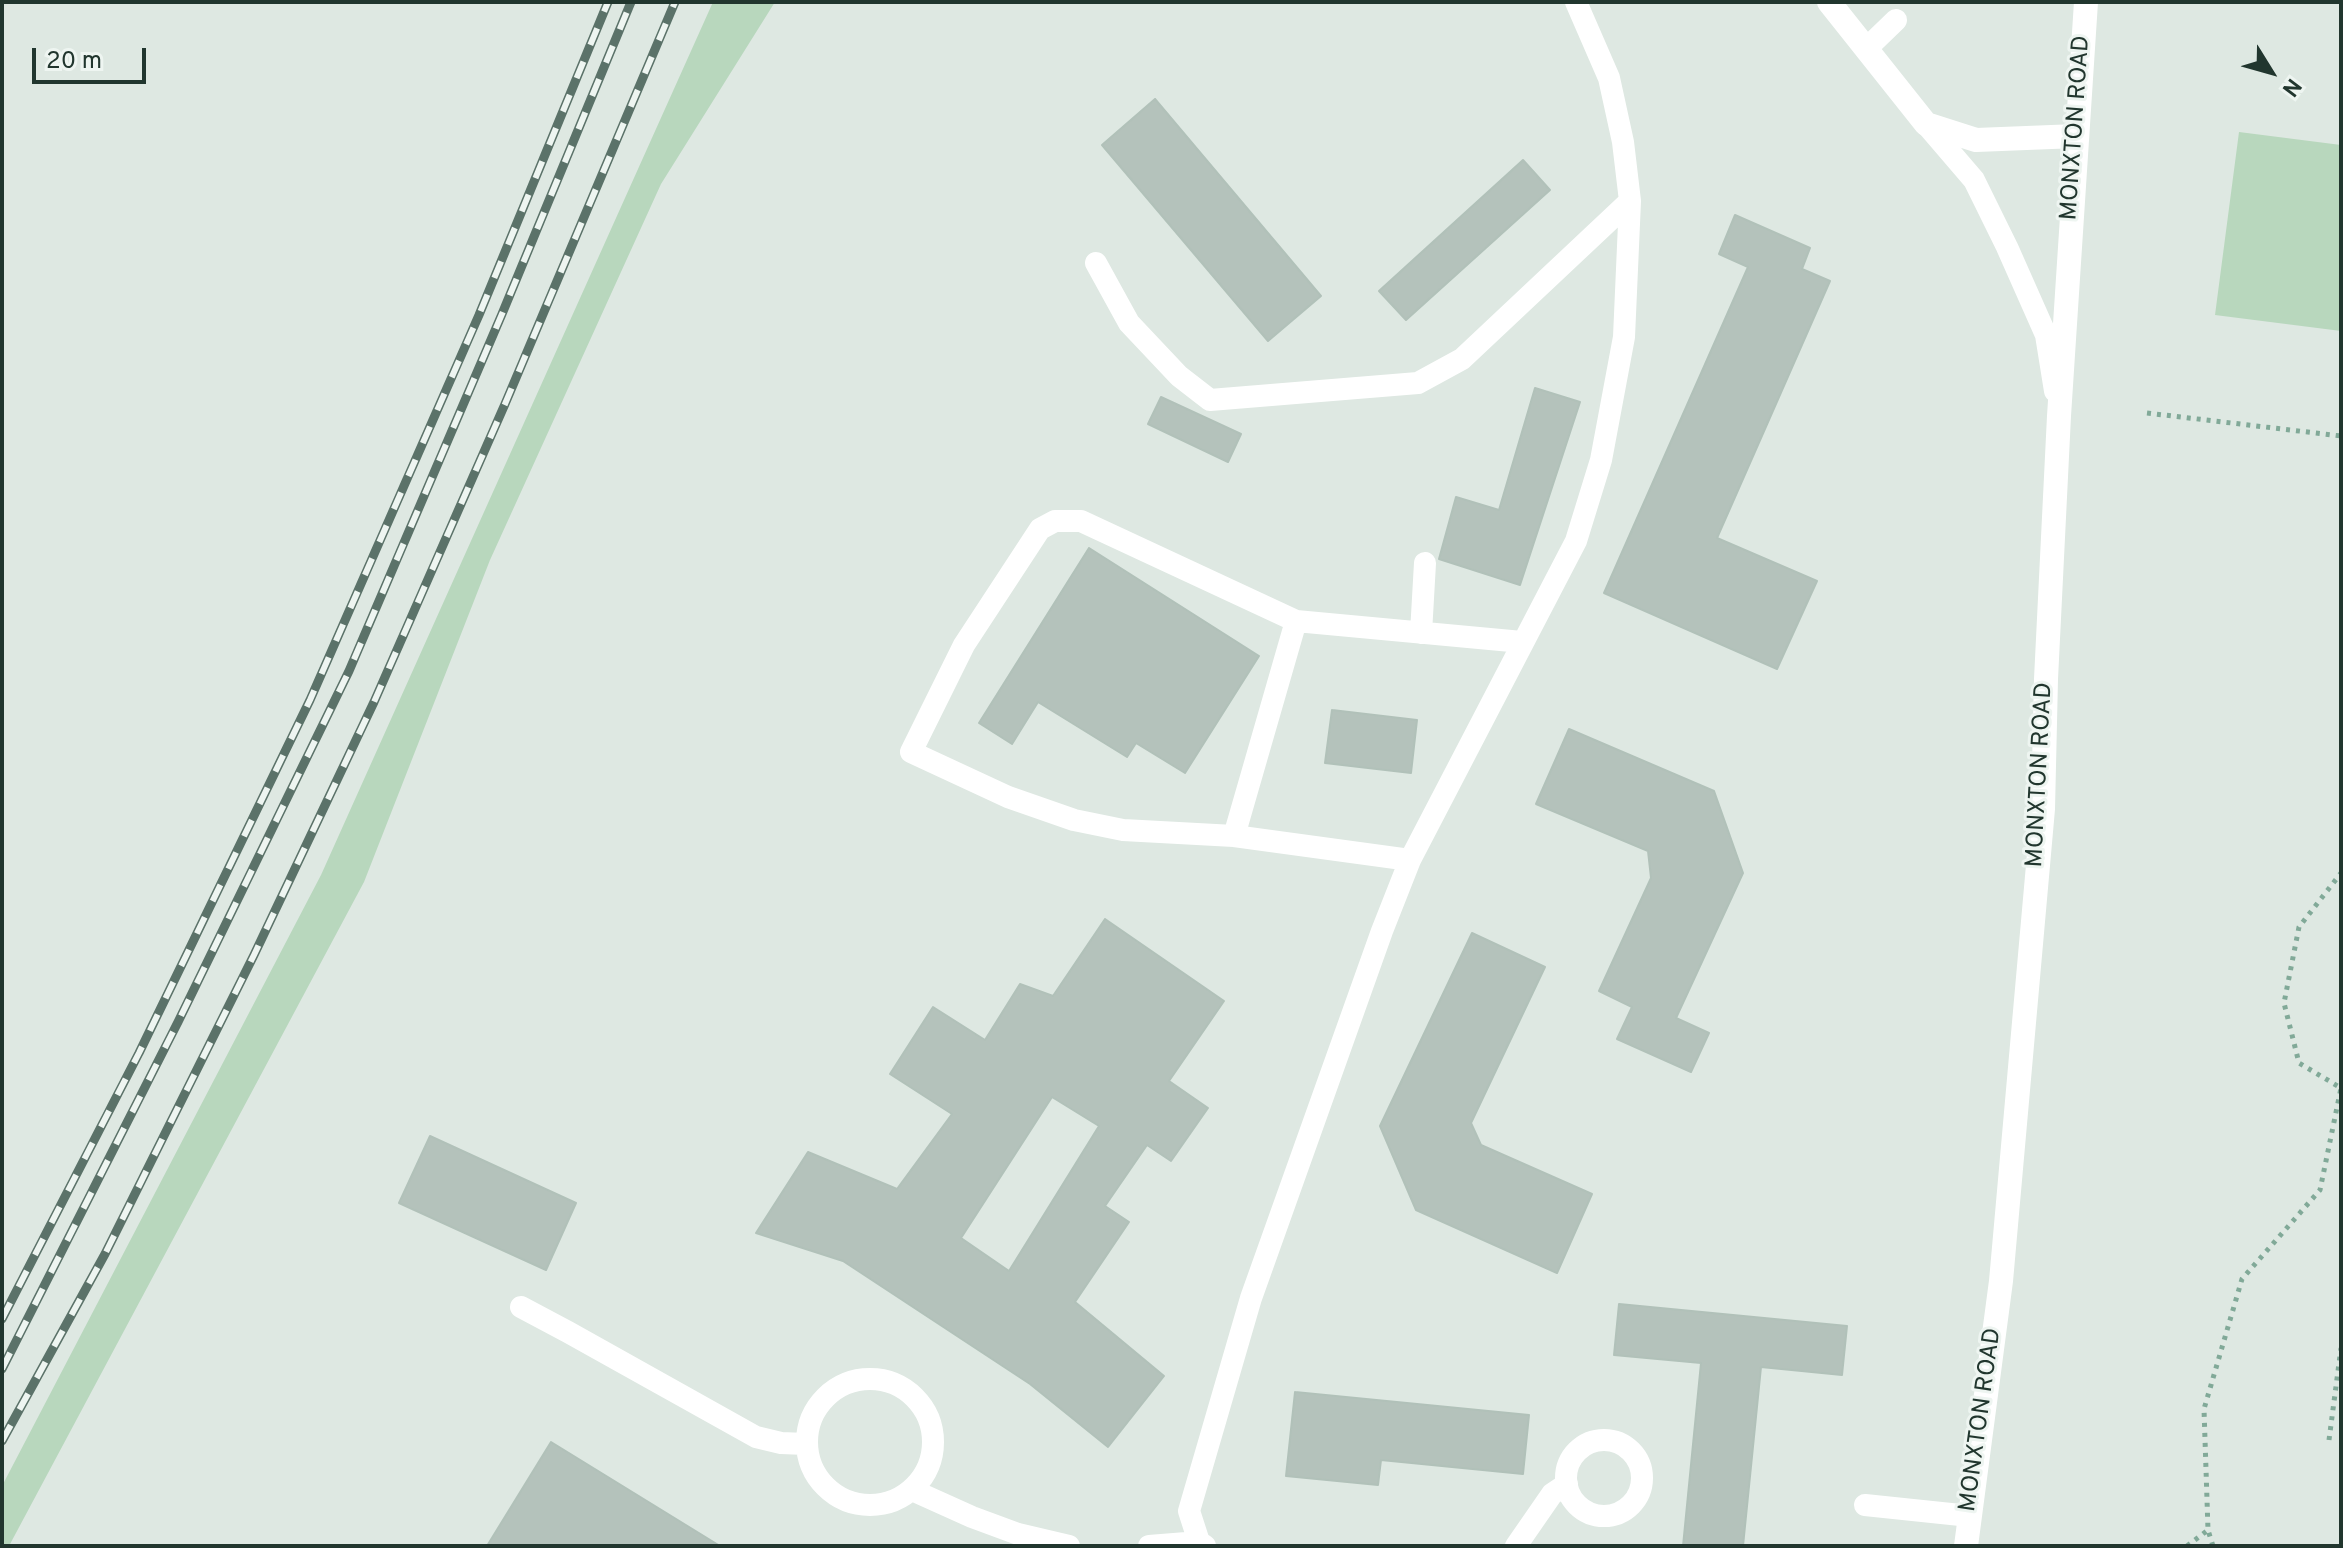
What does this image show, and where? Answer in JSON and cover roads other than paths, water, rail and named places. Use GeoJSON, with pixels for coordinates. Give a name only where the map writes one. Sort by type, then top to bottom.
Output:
{"type":"FeatureCollection","features":[{"type":"Feature","properties":{"kind":"street"},"geometry":{"type":"LineString","coordinates":[[1829,2],[1926,124],[1976,140],[2077,136]]}},
{"type":"Feature","properties":{"kind":"street","name":"MONXTON ROAD"},"geometry":{"type":"LineString","coordinates":[[1966,1546],[2001,1281],[2043,809],[2059,416],[2086,2]]}},
{"type":"Feature","properties":{"kind":"lane"},"geometry":{"type":"LineString","coordinates":[[1149,1546],[1202,1544],[1189,1511],[1251,1298],[1382,931],[1410,860],[1576,541],[1601,460],[1624,337],[1630,201],[1623,142],[1609,78],[1576,2]]}},
{"type":"Feature","properties":{"kind":"lane"},"geometry":{"type":"LineString","coordinates":[[1866,49],[1896,20]]}},
{"type":"Feature","properties":{"kind":"lane"},"geometry":{"type":"LineString","coordinates":[[1926,124],[1974,180],[2013,259],[2046,335],[2059,416]]}},
{"type":"Feature","properties":{"kind":"lane"},"geometry":{"type":"LineString","coordinates":[[1096,263],[1129,323],[1179,376],[1210,400],[1418,383],[1462,359],[1630,201]]}},
{"type":"Feature","properties":{"kind":"lane"},"geometry":{"type":"LineString","coordinates":[[1410,860],[1234,836],[1123,830],[1074,820],[1008,797],[911,752],[964,645],[1040,529],[1055,521],[1081,521],[1296,621],[1522,642]]}},
{"type":"Feature","properties":{"kind":"lane"},"geometry":{"type":"LineString","coordinates":[[1421,633],[1425,563]]}},
{"type":"Feature","properties":{"kind":"lane"},"geometry":{"type":"LineString","coordinates":[[1234,836],[1296,621]]}},
{"type":"Feature","properties":{"kind":"lane"},"geometry":{"type":"LineString","coordinates":[[521,1307],[756,1437],[781,1443],[806,1444]]}},
{"type":"Feature","properties":{"kind":"lane"},"geometry":{"type":"LineString","coordinates":[[867,1378],[889,1380],[909,1390],[925,1409],[933,1429],[933,1452],[926,1473],[912,1490],[884,1505],[862,1505],[841,1499],[823,1485],[811,1466],[806,1444],[812,1416],[824,1398],[842,1385],[867,1378]]}},
{"type":"Feature","properties":{"kind":"lane"},"geometry":{"type":"LineString","coordinates":[[1516,1546],[1552,1494],[1567,1484]]}},
{"type":"Feature","properties":{"kind":"lane"},"geometry":{"type":"LineString","coordinates":[[912,1490],[984,1522],[1069,1546]]}},
{"type":"Feature","properties":{"kind":"lane"},"geometry":{"type":"LineString","coordinates":[[1865,1505],[1970,1516]]}},
{"type":"Feature","properties":{"kind":"railway"},"geometry":{"type":"LineString","coordinates":[[2,1319],[139,1053],[310,700],[479,315],[608,2]]}},
{"type":"Feature","properties":{"kind":"railway"},"geometry":{"type":"LineString","coordinates":[[2,1369],[178,1022],[349,671],[631,2]]}},
{"type":"Feature","properties":{"kind":"railway"},"geometry":{"type":"LineString","coordinates":[[2,1441],[105,1254],[254,955],[374,702],[505,404],[675,2]]}}]}
